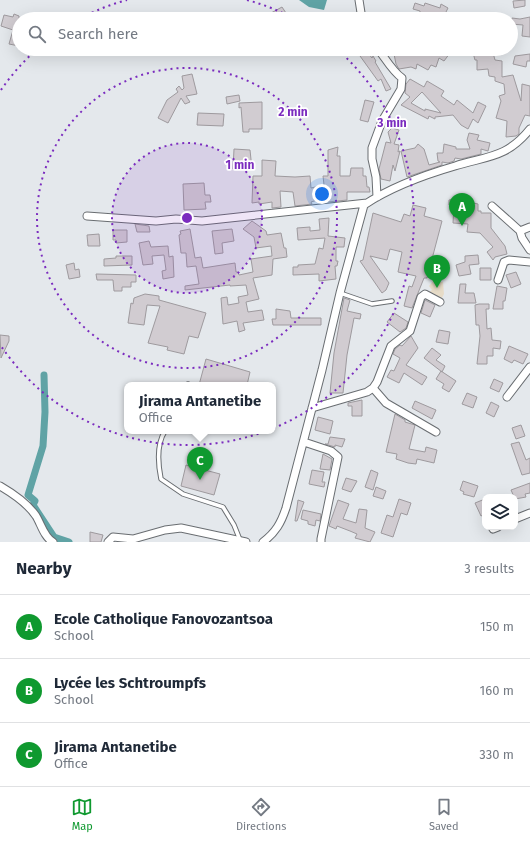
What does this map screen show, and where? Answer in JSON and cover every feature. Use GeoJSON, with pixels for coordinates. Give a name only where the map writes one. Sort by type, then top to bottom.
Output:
{"type":"FeatureCollection","features":[{"type":"Feature","properties":{"kind":"street"},"geometry":{"type":"LineString","coordinates":[[359,0],[361,12]]}},
{"type":"Feature","properties":{"kind":"street"},"geometry":{"type":"LineString","coordinates":[[377,197],[372,148],[382,121],[401,89],[402,78],[396,74],[395,70],[384,56]]}},
{"type":"Feature","properties":{"kind":"street"},"geometry":{"type":"LineString","coordinates":[[263,542],[273,534],[283,518],[304,442],[340,293],[352,256],[364,205],[377,197],[417,179],[504,153],[511,149],[530,130]]}},
{"type":"Feature","properties":{"kind":"street"},"geometry":{"type":"LineString","coordinates":[[87,216],[156,221],[176,219],[202,221],[367,203]]}},
{"type":"Feature","properties":{"kind":"street"},"geometry":{"type":"LineString","coordinates":[[492,206],[520,231],[522,238],[530,250]]}},
{"type":"Feature","properties":{"kind":"street"},"geometry":{"type":"LineString","coordinates":[[520,231],[530,227]]}},
{"type":"Feature","properties":{"kind":"street"},"geometry":{"type":"LineString","coordinates":[[498,280],[504,262],[509,260],[530,262]]}},
{"type":"Feature","properties":{"kind":"street"},"geometry":{"type":"LineString","coordinates":[[312,408],[367,392],[373,388],[382,371],[391,346],[410,331],[416,307],[421,297],[425,294],[440,302]]}},
{"type":"Feature","properties":{"kind":"street"},"geometry":{"type":"LineString","coordinates":[[507,397],[530,367]]}},
{"type":"Feature","properties":{"kind":"street"},"geometry":{"type":"LineString","coordinates":[[373,388],[386,403],[436,432]]}},
{"type":"Feature","properties":{"kind":"street"},"geometry":{"type":"LineString","coordinates":[[304,442],[331,451],[338,457],[321,539],[322,542]]}},
{"type":"Feature","properties":{"kind":"street"},"geometry":{"type":"LineString","coordinates":[[0,486],[10,492],[35,515],[44,532],[53,542]]}},
{"type":"Feature","properties":{"kind":"street"},"geometry":{"type":"LineString","coordinates":[[518,518],[530,513]]}},
{"type":"Feature","properties":{"kind":"street"},"geometry":{"type":"LineString","coordinates":[[108,542],[113,537],[134,539],[165,530],[181,528],[243,541]]}},
{"type":"Feature","properties":{"kind":"lane"},"geometry":{"type":"LineString","coordinates":[[340,293],[372,304],[392,302]]}},
{"type":"Feature","properties":{"kind":"lane"},"geometry":{"type":"LineString","coordinates":[[163,434],[158,460],[161,479],[183,494],[223,507],[243,541]]}},
{"type":"Feature","properties":{"kind":"shaded area"},"geometry":{"type":"Polygon","coordinates":[[[435,279],[440,279],[440,282],[443,282],[444,294],[442,298],[429,292],[432,290],[429,286],[435,279]]]}},
{"type":"Feature","properties":{"kind":"water"},"geometry":{"type":"Polygon","coordinates":[[[299,0],[327,0],[324,10],[309,7],[299,0]]]}},
{"type":"Feature","properties":{"kind":"building"},"geometry":{"type":"Polygon","coordinates":[[[525,0],[525,6],[514,8],[513,1],[525,0]]]}},
{"type":"Feature","properties":{"kind":"building"},"geometry":{"type":"Polygon","coordinates":[[[415,3],[424,6],[425,3],[440,8],[441,4],[448,8],[446,12],[420,12],[413,9],[415,3]]]}},
{"type":"Feature","properties":{"kind":"building"},"geometry":{"type":"Polygon","coordinates":[[[282,7],[285,12],[273,12],[282,7]]]}},
{"type":"Feature","properties":{"kind":"building"},"geometry":{"type":"Polygon","coordinates":[[[4,15],[12,17],[12,30],[1,26],[4,15]]]}},
{"type":"Feature","properties":{"kind":"building"},"geometry":{"type":"Polygon","coordinates":[[[530,17],[530,37],[522,36],[523,25],[518,25],[518,19],[530,17]]]}},
{"type":"Feature","properties":{"kind":"building"},"geometry":{"type":"Polygon","coordinates":[[[12,34],[12,45],[9,44],[12,34]]]}},
{"type":"Feature","properties":{"kind":"building"},"geometry":{"type":"Polygon","coordinates":[[[530,54],[530,61],[527,61],[526,67],[513,64],[515,56],[530,54]]]}},
{"type":"Feature","properties":{"kind":"building"},"geometry":{"type":"Polygon","coordinates":[[[360,56],[370,56],[372,58],[373,56],[391,89],[386,91],[381,79],[378,81],[360,56]]]}},
{"type":"Feature","properties":{"kind":"building"},"geometry":{"type":"Polygon","coordinates":[[[394,56],[448,56],[444,61],[439,58],[436,67],[431,65],[428,70],[417,64],[416,69],[411,67],[399,69],[394,56]]]}},
{"type":"Feature","properties":{"kind":"building"},"geometry":{"type":"Polygon","coordinates":[[[474,56],[494,56],[495,60],[502,61],[502,77],[513,75],[521,101],[522,84],[530,86],[530,116],[525,115],[519,128],[519,134],[516,136],[506,137],[507,121],[496,118],[501,101],[499,96],[505,94],[504,84],[495,81],[495,77],[489,76],[488,69],[477,70],[477,60],[475,60],[474,56]]]}},
{"type":"Feature","properties":{"kind":"building"},"geometry":{"type":"Polygon","coordinates":[[[192,74],[197,94],[186,96],[190,102],[185,104],[181,98],[168,123],[158,118],[167,100],[178,92],[176,89],[179,86],[182,90],[184,88],[182,76],[192,74]]]}},
{"type":"Feature","properties":{"kind":"building"},"geometry":{"type":"Polygon","coordinates":[[[410,79],[424,87],[427,81],[444,91],[441,96],[454,105],[457,100],[473,113],[478,102],[486,106],[478,123],[473,119],[468,129],[461,125],[453,115],[435,117],[435,119],[429,116],[428,119],[401,105],[410,97],[405,93],[406,84],[410,79]],[[422,92],[411,103],[425,111],[425,109],[441,113],[422,92]]]}},
{"type":"Feature","properties":{"kind":"building"},"geometry":{"type":"Polygon","coordinates":[[[239,95],[240,101],[227,104],[226,97],[239,95]]]}},
{"type":"Feature","properties":{"kind":"building"},"geometry":{"type":"Polygon","coordinates":[[[365,100],[374,102],[368,122],[360,120],[365,100]]]}},
{"type":"Feature","properties":{"kind":"building"},"geometry":{"type":"Polygon","coordinates":[[[262,102],[262,129],[249,129],[249,132],[243,132],[241,107],[239,108],[239,103],[262,102]]]}},
{"type":"Feature","properties":{"kind":"building"},"geometry":{"type":"Polygon","coordinates":[[[198,113],[224,114],[223,126],[197,125],[198,113]]]}},
{"type":"Feature","properties":{"kind":"building"},"geometry":{"type":"Polygon","coordinates":[[[392,128],[399,130],[394,144],[399,145],[398,152],[400,151],[395,171],[393,165],[390,181],[381,179],[379,169],[386,142],[391,143],[388,132],[392,128]]]}},
{"type":"Feature","properties":{"kind":"building"},"geometry":{"type":"Polygon","coordinates":[[[469,133],[479,135],[477,140],[490,143],[488,151],[481,149],[481,154],[461,159],[455,158],[454,161],[448,163],[442,162],[442,165],[407,177],[401,151],[415,148],[418,144],[424,149],[429,165],[440,162],[438,161],[437,153],[443,153],[444,144],[456,147],[456,149],[470,149],[467,140],[469,133]]]}},
{"type":"Feature","properties":{"kind":"building"},"geometry":{"type":"Polygon","coordinates":[[[338,147],[337,156],[340,156],[340,176],[350,176],[351,168],[363,168],[363,176],[366,176],[367,187],[369,187],[370,192],[347,192],[347,200],[328,202],[328,200],[322,201],[321,199],[311,202],[312,204],[295,206],[293,192],[280,191],[281,207],[272,208],[272,202],[259,204],[259,202],[252,203],[253,176],[262,176],[262,160],[276,161],[275,176],[310,176],[311,188],[324,185],[323,176],[328,176],[328,150],[338,147]]]}},
{"type":"Feature","properties":{"kind":"building"},"geometry":{"type":"Polygon","coordinates":[[[234,149],[250,150],[252,169],[233,169],[234,149]]]}},
{"type":"Feature","properties":{"kind":"building"},"geometry":{"type":"Polygon","coordinates":[[[204,183],[205,195],[210,195],[211,202],[205,202],[206,209],[184,210],[183,184],[204,183]]]}},
{"type":"Feature","properties":{"kind":"building"},"geometry":{"type":"Polygon","coordinates":[[[455,199],[478,204],[478,211],[481,211],[481,213],[491,213],[491,228],[505,246],[507,254],[495,257],[493,260],[487,252],[493,247],[480,233],[467,232],[468,224],[453,223],[454,205],[449,205],[449,200],[455,199]]]}},
{"type":"Feature","properties":{"kind":"building"},"geometry":{"type":"Polygon","coordinates":[[[413,205],[426,208],[424,216],[442,221],[427,278],[424,278],[412,308],[404,306],[409,286],[412,287],[416,276],[398,272],[402,252],[390,249],[387,260],[370,256],[389,283],[386,290],[382,293],[360,261],[363,260],[373,213],[401,222],[404,214],[410,216],[413,205]]]}},
{"type":"Feature","properties":{"kind":"building"},"geometry":{"type":"Polygon","coordinates":[[[329,218],[328,236],[345,238],[344,247],[336,247],[336,261],[338,261],[337,266],[335,266],[336,279],[319,281],[319,274],[293,275],[293,267],[298,267],[298,265],[315,264],[319,248],[323,249],[325,238],[298,240],[297,228],[310,227],[310,231],[320,230],[319,219],[329,218]]]}},
{"type":"Feature","properties":{"kind":"building"},"geometry":{"type":"Polygon","coordinates":[[[252,221],[266,231],[267,235],[281,233],[284,248],[286,248],[287,257],[273,259],[272,275],[253,278],[259,299],[246,302],[248,312],[262,310],[264,320],[243,323],[245,330],[239,332],[237,321],[223,324],[221,298],[227,297],[228,305],[239,303],[238,297],[248,295],[246,285],[230,285],[185,290],[185,286],[199,284],[196,266],[187,267],[186,253],[181,253],[179,235],[181,234],[180,231],[190,229],[195,258],[201,257],[203,268],[235,263],[236,272],[238,272],[239,275],[253,272],[251,259],[272,256],[271,246],[256,248],[254,237],[243,229],[252,221]]]}},
{"type":"Feature","properties":{"kind":"building"},"geometry":{"type":"Polygon","coordinates":[[[135,224],[149,226],[150,232],[137,232],[135,224]]]}},
{"type":"Feature","properties":{"kind":"building"},"geometry":{"type":"Polygon","coordinates":[[[232,229],[234,241],[222,243],[223,253],[215,254],[212,231],[232,229]]]}},
{"type":"Feature","properties":{"kind":"building"},"geometry":{"type":"Polygon","coordinates":[[[113,230],[127,230],[127,242],[116,243],[116,240],[113,240],[113,230]]]}},
{"type":"Feature","properties":{"kind":"building"},"geometry":{"type":"Polygon","coordinates":[[[99,234],[100,246],[88,246],[87,235],[99,234]]]}},
{"type":"Feature","properties":{"kind":"building"},"geometry":{"type":"Polygon","coordinates":[[[149,241],[151,247],[168,246],[169,257],[173,256],[174,277],[163,279],[162,271],[166,270],[164,255],[152,256],[153,264],[143,265],[139,243],[149,241]]]}},
{"type":"Feature","properties":{"kind":"building"},"geometry":{"type":"Polygon","coordinates":[[[478,255],[479,264],[469,265],[471,274],[459,276],[456,265],[465,262],[465,256],[478,255]]]}},
{"type":"Feature","properties":{"kind":"building"},"geometry":{"type":"Polygon","coordinates":[[[116,256],[132,256],[132,265],[104,266],[104,259],[116,258],[116,256]]]}},
{"type":"Feature","properties":{"kind":"building"},"geometry":{"type":"Polygon","coordinates":[[[74,263],[75,270],[79,269],[80,277],[69,279],[66,265],[74,263]]]}},
{"type":"Feature","properties":{"kind":"building"},"geometry":{"type":"Polygon","coordinates":[[[480,268],[491,268],[491,280],[480,280],[480,268]]]}},
{"type":"Feature","properties":{"kind":"building"},"geometry":{"type":"Polygon","coordinates":[[[516,272],[521,284],[511,288],[506,275],[516,272]]]}},
{"type":"Feature","properties":{"kind":"building"},"geometry":{"type":"Polygon","coordinates":[[[96,274],[136,275],[136,282],[131,282],[131,287],[122,287],[122,291],[114,291],[113,280],[97,280],[96,274]]]}},
{"type":"Feature","properties":{"kind":"building"},"geometry":{"type":"Polygon","coordinates":[[[460,284],[466,284],[465,293],[474,293],[476,303],[458,303],[460,284]]]}},
{"type":"Feature","properties":{"kind":"building"},"geometry":{"type":"Polygon","coordinates":[[[497,286],[507,288],[505,301],[503,301],[503,309],[493,309],[497,286]]]}},
{"type":"Feature","properties":{"kind":"building"},"geometry":{"type":"Polygon","coordinates":[[[145,294],[159,296],[159,300],[206,313],[198,338],[189,336],[184,354],[167,350],[168,347],[148,343],[160,306],[147,305],[144,325],[128,323],[131,303],[133,304],[134,298],[145,294]]]}},
{"type":"Feature","properties":{"kind":"building"},"geometry":{"type":"Polygon","coordinates":[[[344,298],[350,300],[347,311],[361,314],[360,319],[354,318],[347,355],[343,393],[330,393],[334,353],[344,298]]]}},
{"type":"Feature","properties":{"kind":"building"},"geometry":{"type":"Polygon","coordinates":[[[425,300],[435,305],[430,317],[421,313],[425,300]]]}},
{"type":"Feature","properties":{"kind":"building"},"geometry":{"type":"Polygon","coordinates":[[[489,304],[489,309],[486,309],[487,329],[491,328],[492,340],[501,341],[500,349],[493,348],[493,356],[487,356],[487,364],[477,364],[480,336],[479,325],[476,325],[475,305],[489,304]]]}},
{"type":"Feature","properties":{"kind":"building"},"geometry":{"type":"Polygon","coordinates":[[[276,309],[290,311],[291,318],[321,318],[321,325],[273,325],[272,319],[276,319],[276,309]]]}},
{"type":"Feature","properties":{"kind":"building"},"geometry":{"type":"Polygon","coordinates":[[[394,313],[408,322],[406,328],[400,332],[387,322],[394,313]]]}},
{"type":"Feature","properties":{"kind":"building"},"geometry":{"type":"Polygon","coordinates":[[[439,330],[450,332],[448,344],[436,342],[439,330]]]}},
{"type":"Feature","properties":{"kind":"building"},"geometry":{"type":"Polygon","coordinates":[[[0,335],[9,336],[9,341],[1,358],[0,335]]]}},
{"type":"Feature","properties":{"kind":"building"},"geometry":{"type":"Polygon","coordinates":[[[411,336],[418,348],[406,365],[427,377],[422,385],[404,373],[399,383],[387,377],[391,370],[394,371],[400,358],[393,354],[395,349],[400,345],[402,346],[411,336]]]}},
{"type":"Feature","properties":{"kind":"building"},"geometry":{"type":"Polygon","coordinates":[[[509,346],[528,354],[523,364],[514,360],[512,363],[504,359],[509,346]]]}},
{"type":"Feature","properties":{"kind":"building"},"geometry":{"type":"Polygon","coordinates":[[[432,348],[441,355],[436,360],[445,366],[442,372],[424,358],[432,348]]]}},
{"type":"Feature","properties":{"kind":"building"},"geometry":{"type":"Polygon","coordinates":[[[206,359],[250,372],[248,382],[200,382],[206,359]]]}},
{"type":"Feature","properties":{"kind":"building"},"geometry":{"type":"Polygon","coordinates":[[[441,371],[456,381],[449,392],[442,388],[444,384],[436,379],[441,371]]]}},
{"type":"Feature","properties":{"kind":"building"},"geometry":{"type":"Polygon","coordinates":[[[494,379],[503,383],[499,392],[490,388],[494,379]]]}},
{"type":"Feature","properties":{"kind":"building"},"geometry":{"type":"Polygon","coordinates":[[[467,393],[477,397],[473,408],[462,404],[467,393]]]}},
{"type":"Feature","properties":{"kind":"building"},"geometry":{"type":"Polygon","coordinates":[[[362,400],[362,416],[352,416],[352,406],[348,406],[348,403],[362,400]]]}},
{"type":"Feature","properties":{"kind":"building"},"geometry":{"type":"Polygon","coordinates":[[[415,401],[436,410],[432,419],[412,408],[415,401]]]}},
{"type":"Feature","properties":{"kind":"building"},"geometry":{"type":"Polygon","coordinates":[[[491,402],[499,406],[494,417],[486,413],[491,402]]]}},
{"type":"Feature","properties":{"kind":"building"},"geometry":{"type":"Polygon","coordinates":[[[395,414],[405,420],[405,422],[415,425],[409,449],[425,452],[426,447],[437,450],[434,463],[417,459],[416,464],[408,463],[396,459],[397,454],[386,452],[395,414]]]}},
{"type":"Feature","properties":{"kind":"building"},"geometry":{"type":"Polygon","coordinates":[[[318,417],[333,421],[330,434],[315,430],[318,417]]]}},
{"type":"Feature","properties":{"kind":"building"},"geometry":{"type":"Polygon","coordinates":[[[521,425],[525,436],[516,439],[512,428],[521,425]]]}},
{"type":"Feature","properties":{"kind":"building"},"geometry":{"type":"Polygon","coordinates":[[[330,437],[345,439],[342,447],[335,445],[335,447],[325,444],[328,444],[330,437]]]}},
{"type":"Feature","properties":{"kind":"building"},"geometry":{"type":"Polygon","coordinates":[[[519,442],[526,460],[530,458],[530,473],[522,475],[511,444],[519,442]]]}},
{"type":"Feature","properties":{"kind":"building"},"geometry":{"type":"Polygon","coordinates":[[[323,454],[332,459],[330,470],[320,469],[323,454]]]}},
{"type":"Feature","properties":{"kind":"building"},"geometry":{"type":"Polygon","coordinates":[[[186,465],[220,474],[214,495],[181,486],[186,465]]]}},
{"type":"Feature","properties":{"kind":"building"},"geometry":{"type":"Polygon","coordinates":[[[312,470],[324,472],[322,482],[325,482],[324,487],[309,484],[312,470]]]}},
{"type":"Feature","properties":{"kind":"building"},"geometry":{"type":"Polygon","coordinates":[[[371,470],[378,473],[373,490],[365,487],[371,470]]]}},
{"type":"Feature","properties":{"kind":"building"},"geometry":{"type":"Polygon","coordinates":[[[346,478],[357,481],[351,492],[342,489],[346,478]]]}},
{"type":"Feature","properties":{"kind":"building"},"geometry":{"type":"Polygon","coordinates":[[[463,481],[478,486],[474,497],[463,494],[464,492],[460,490],[463,481]]]}},
{"type":"Feature","properties":{"kind":"building"},"geometry":{"type":"Polygon","coordinates":[[[530,483],[530,493],[525,494],[526,497],[518,498],[518,494],[513,494],[511,490],[530,483]]]}},
{"type":"Feature","properties":{"kind":"building"},"geometry":{"type":"Polygon","coordinates":[[[376,487],[386,491],[383,499],[373,496],[376,487]]]}},
{"type":"Feature","properties":{"kind":"building"},"geometry":{"type":"Polygon","coordinates":[[[399,499],[411,503],[407,515],[401,513],[393,537],[381,533],[387,515],[393,517],[399,499]]]}},
{"type":"Feature","properties":{"kind":"building"},"geometry":{"type":"Polygon","coordinates":[[[298,500],[304,502],[297,521],[295,521],[298,500]]]}},
{"type":"Feature","properties":{"kind":"building"},"geometry":{"type":"Polygon","coordinates":[[[338,500],[349,504],[343,519],[356,523],[359,509],[367,510],[365,528],[375,532],[370,542],[355,538],[357,534],[350,531],[337,526],[336,529],[329,526],[338,500]]]}},
{"type":"Feature","properties":{"kind":"building"},"geometry":{"type":"Polygon","coordinates":[[[482,500],[482,516],[481,516],[475,503],[482,500]]]}},
{"type":"Feature","properties":{"kind":"building"},"geometry":{"type":"Polygon","coordinates":[[[303,510],[321,514],[320,521],[316,520],[315,526],[308,524],[308,521],[301,519],[303,510]]]}},
{"type":"Feature","properties":{"kind":"building"},"geometry":{"type":"Polygon","coordinates":[[[90,532],[103,535],[101,542],[90,542],[90,532]]]}},
{"type":"Feature","properties":{"kind":"waterway"},"geometry":{"type":"LineString","coordinates":[[44,375],[45,412],[43,446],[28,495],[35,501],[33,505],[54,537],[69,542]]}},
{"type":"Feature","properties":{"kind":"place","name":"Ecole Catholique Fanovozantsoa"},"geometry":{"type":"Point","coordinates":[462,226]}},
{"type":"Feature","properties":{"kind":"place","name":"Lycée les Schtroumpfs"},"geometry":{"type":"Point","coordinates":[437,288]}},
{"type":"Feature","properties":{"kind":"place","name":"Jirama Antanetibe"},"geometry":{"type":"Point","coordinates":[200,480]}}]}
